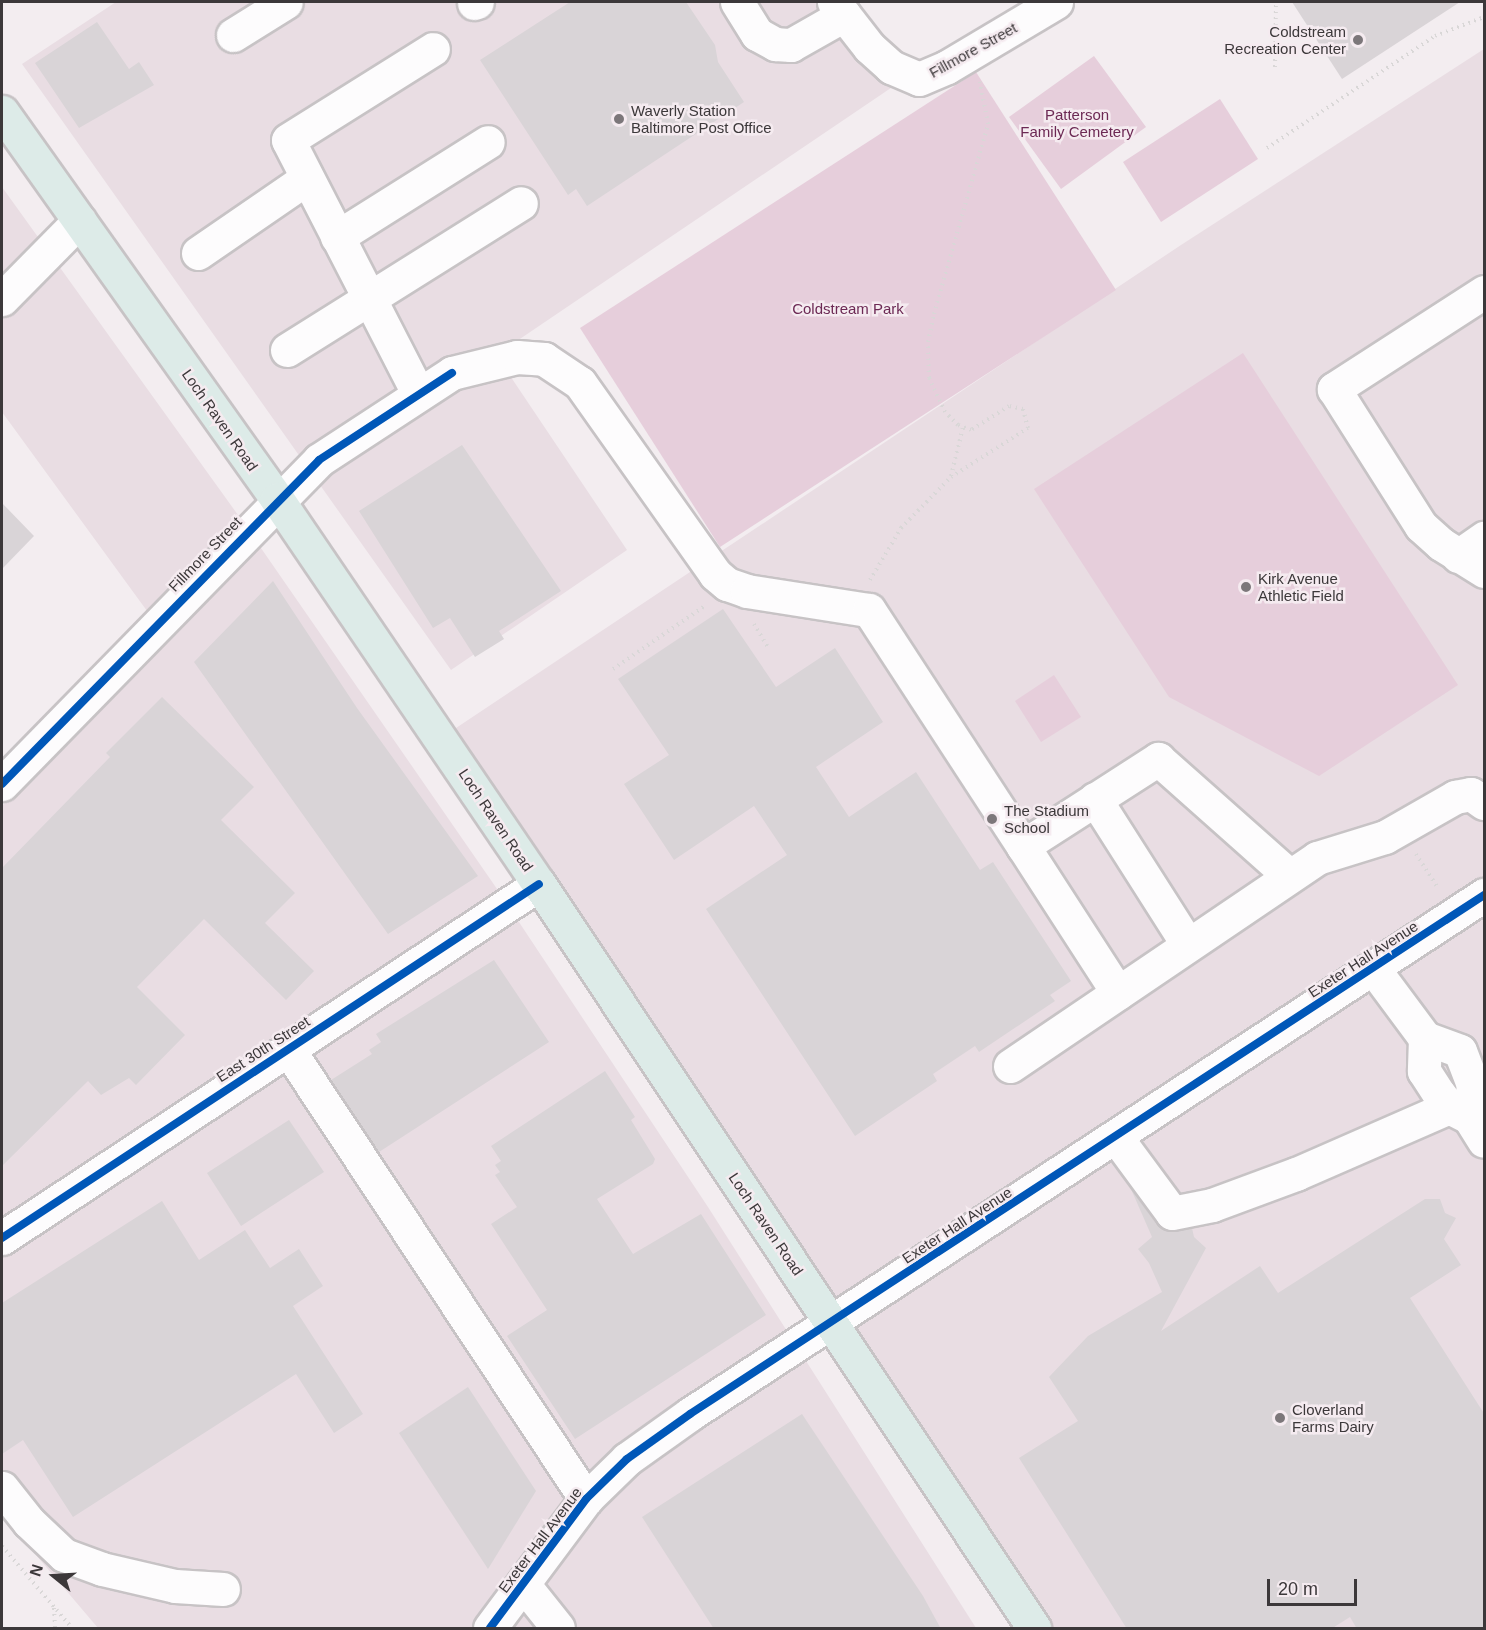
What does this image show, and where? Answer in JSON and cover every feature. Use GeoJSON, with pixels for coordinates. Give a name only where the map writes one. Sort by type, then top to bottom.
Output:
{"type":"FeatureCollection","features":[{"type":"Feature","properties":{"kind":"main road","name":"Loch Raven Road"},"geometry":{"type":"LineString","coordinates":[[2,112],[277,499],[539,884],[1034,1629]]}},
{"type":"Feature","properties":{"kind":"street"},"geometry":{"type":"LineString","coordinates":[[233,35],[286,2]]}},
{"type":"Feature","properties":{"kind":"street"},"geometry":{"type":"LineString","coordinates":[[737,2],[757,34],[775,44],[791,45],[839,8]]}},
{"type":"Feature","properties":{"kind":"street","name":"Fillmore Street"},"geometry":{"type":"LineString","coordinates":[[839,8],[868,47],[891,67],[920,79],[947,67],[1056,2]]}},
{"type":"Feature","properties":{"kind":"street"},"geometry":{"type":"LineString","coordinates":[[418,393],[288,140],[433,49]]}},
{"type":"Feature","properties":{"kind":"street"},"geometry":{"type":"LineString","coordinates":[[338,237],[488,142]]}},
{"type":"Feature","properties":{"kind":"street"},"geometry":{"type":"LineString","coordinates":[[198,253],[307,178]]}},
{"type":"Feature","properties":{"kind":"street"},"geometry":{"type":"LineString","coordinates":[[287,350],[370,300],[521,203]]}},
{"type":"Feature","properties":{"kind":"street"},"geometry":{"type":"LineString","coordinates":[[2,299],[78,221]]}},
{"type":"Feature","properties":{"kind":"street"},"geometry":{"type":"LineString","coordinates":[[1485,292],[1334,389],[1421,526],[1471,564],[1485,538]]}},
{"type":"Feature","properties":{"kind":"street","name":"Fillmore Street"},"geometry":{"type":"LineString","coordinates":[[2,784],[277,499],[319,460],[418,393],[452,373],[518,357],[544,359],[580,383],[715,574],[747,591],[869,610],[1118,993]]}},
{"type":"Feature","properties":{"kind":"street"},"geometry":{"type":"LineString","coordinates":[[1023,846],[1158,759],[1290,876]]}},
{"type":"Feature","properties":{"kind":"street"},"geometry":{"type":"LineString","coordinates":[[1010,1066],[1317,858],[1385,837],[1455,796],[1471,794],[1485,803]]}},
{"type":"Feature","properties":{"kind":"street"},"geometry":{"type":"LineString","coordinates":[[1095,799],[1188,945]]}},
{"type":"Feature","properties":{"kind":"street","name":"East 30th Street"},"geometry":{"type":"LineString","coordinates":[[2,1238],[539,884]]}},
{"type":"Feature","properties":{"kind":"street","name":"Exeter Hall Avenue"},"geometry":{"type":"LineString","coordinates":[[495,1624],[586,1499],[627,1459],[654,1439],[1485,895]]}},
{"type":"Feature","properties":{"kind":"street"},"geometry":{"type":"LineString","coordinates":[[1373,968],[1425,1038],[1425,1071],[1468,1122]]}},
{"type":"Feature","properties":{"kind":"street"},"geometry":{"type":"LineString","coordinates":[[288,1049],[586,1499]]}},
{"type":"Feature","properties":{"kind":"street"},"geometry":{"type":"LineString","coordinates":[[1116,1137],[1172,1213],[1212,1205],[1404,1130],[1468,1122]]}},
{"type":"Feature","properties":{"kind":"street"},"geometry":{"type":"LineString","coordinates":[[2,1488],[29,1522],[64,1555],[102,1569],[175,1586],[223,1589]]}},
{"type":"Feature","properties":{"kind":"street"},"geometry":{"type":"LineString","coordinates":[[523,1584],[558,1629]]}},
{"type":"Feature","properties":{"kind":"path"},"geometry":{"type":"LineString","coordinates":[[1275,67],[1276,2]]}},
{"type":"Feature","properties":{"kind":"path"},"geometry":{"type":"LineString","coordinates":[[1267,148],[1435,36],[1485,17]]}},
{"type":"Feature","properties":{"kind":"path"},"geometry":{"type":"LineString","coordinates":[[868,583],[901,528],[951,477],[1028,428],[1023,409],[1009,406],[971,430],[963,427],[945,412],[929,378],[928,342],[988,124],[979,73]]}},
{"type":"Feature","properties":{"kind":"path"},"geometry":{"type":"LineString","coordinates":[[951,477],[963,427]]}},
{"type":"Feature","properties":{"kind":"path"},"geometry":{"type":"LineString","coordinates":[[613,669],[712,601]]}},
{"type":"Feature","properties":{"kind":"path"},"geometry":{"type":"LineString","coordinates":[[749,616],[769,649]]}},
{"type":"Feature","properties":{"kind":"path"},"geometry":{"type":"LineString","coordinates":[[1411,846],[1440,891]]}},
{"type":"Feature","properties":{"kind":"path"},"geometry":{"type":"LineString","coordinates":[[2,1547],[2,1554]]}},
{"type":"Feature","properties":{"kind":"path"},"geometry":{"type":"LineString","coordinates":[[2,1547],[72,1629]]}},
{"type":"Feature","properties":{"kind":"path"},"geometry":{"type":"LineString","coordinates":[[54,1608],[55,1629]]}},
{"type":"Feature","properties":{"kind":"shaded area"},"geometry":{"type":"Polygon","coordinates":[[[116,2],[836,2],[916,71],[496,355],[627,550],[451,670],[22,64],[116,2]]]}},
{"type":"Feature","properties":{"kind":"shaded area","name":"The Stadium School"},"geometry":{"type":"Polygon","coordinates":[[[1484,49],[1484,1628],[1052,1628],[836,1324],[444,736],[1181,245],[1484,49]]]}},
{"type":"Feature","properties":{"kind":"shaded area"},"geometry":{"type":"Polygon","coordinates":[[[2,187],[238,515],[495,886],[708,1207],[976,1628],[98,1628],[2,1515],[2,1255],[14,1245],[2,1232],[2,806],[166,637],[2,412],[2,187]]]}},
{"type":"Feature","properties":{"kind":"green space","name":"Patterson Family Cemetery"},"geometry":{"type":"Polygon","coordinates":[[[1094,56],[1146,127],[1061,189],[1009,117],[1094,56]]]}},
{"type":"Feature","properties":{"kind":"green space","name":"Coldstream Park"},"geometry":{"type":"Polygon","coordinates":[[[976,72],[1116,290],[720,547],[580,328],[976,72]]]}},
{"type":"Feature","properties":{"kind":"green space"},"geometry":{"type":"Polygon","coordinates":[[[1220,99],[1258,159],[1161,222],[1123,162],[1220,99]]]}},
{"type":"Feature","properties":{"kind":"green space","name":"Kirk Avenue Athletic Field"},"geometry":{"type":"Polygon","coordinates":[[[1243,353],[1458,685],[1319,776],[1169,697],[1034,489],[1243,353]]]}},
{"type":"Feature","properties":{"kind":"green space"},"geometry":{"type":"Polygon","coordinates":[[[1054,675],[1081,717],[1041,742],[1015,701],[1054,675]]]}},
{"type":"Feature","properties":{"kind":"building","name":"Waverly Station Baltimore Post Office"},"geometry":{"type":"Polygon","coordinates":[[[570,2],[686,2],[715,45],[718,62],[744,102],[587,206],[576,189],[568,195],[480,60],[570,2]]]}},
{"type":"Feature","properties":{"kind":"building","name":"Coldstream Recreation Center"},"geometry":{"type":"Polygon","coordinates":[[[1292,2],[1460,2],[1342,79],[1292,2]]]}},
{"type":"Feature","properties":{"kind":"building"},"geometry":{"type":"Polygon","coordinates":[[[97,22],[129,69],[139,62],[154,85],[79,128],[35,63],[97,22]]]}},
{"type":"Feature","properties":{"kind":"building"},"geometry":{"type":"Polygon","coordinates":[[[462,445],[561,591],[499,631],[504,639],[475,657],[450,618],[433,628],[359,511],[462,445]]]}},
{"type":"Feature","properties":{"kind":"building"},"geometry":{"type":"Polygon","coordinates":[[[2,503],[34,536],[2,569],[2,503]]]}},
{"type":"Feature","properties":{"kind":"building"},"geometry":{"type":"Polygon","coordinates":[[[273,581],[357,708],[478,876],[388,934],[194,662],[273,581]]]}},
{"type":"Feature","properties":{"kind":"building","name":"The Stadium School"},"geometry":{"type":"Polygon","coordinates":[[[723,609],[776,687],[835,648],[883,722],[816,767],[849,817],[916,772],[980,870],[993,862],[1071,981],[1050,995],[1055,1001],[979,1052],[975,1046],[933,1074],[937,1081],[855,1136],[706,909],[787,855],[754,806],[674,860],[624,784],[669,755],[618,679],[723,609]]]}},
{"type":"Feature","properties":{"kind":"building"},"geometry":{"type":"Polygon","coordinates":[[[162,697],[254,787],[221,820],[295,893],[265,923],[314,971],[286,1000],[204,919],[137,987],[185,1035],[136,1085],[129,1078],[101,1095],[88,1081],[2,1166],[2,868],[110,757],[106,753],[162,697]]]}},
{"type":"Feature","properties":{"kind":"building"},"geometry":{"type":"Polygon","coordinates":[[[494,960],[549,1042],[379,1152],[331,1080],[372,1054],[369,1050],[381,1042],[376,1034],[494,960]]]}},
{"type":"Feature","properties":{"kind":"building"},"geometry":{"type":"Polygon","coordinates":[[[605,1071],[635,1117],[631,1120],[655,1159],[653,1164],[597,1199],[633,1254],[701,1214],[766,1315],[575,1439],[507,1336],[547,1310],[491,1224],[517,1207],[495,1175],[500,1172],[495,1165],[501,1161],[491,1146],[605,1071]]]}},
{"type":"Feature","properties":{"kind":"building"},"geometry":{"type":"Polygon","coordinates":[[[289,1120],[324,1172],[241,1226],[207,1173],[289,1120]]]}},
{"type":"Feature","properties":{"kind":"building","name":"Cloverland Farms Dairy"},"geometry":{"type":"Polygon","coordinates":[[[1131,1189],[1157,1225],[1166,1231],[1192,1228],[1194,1237],[1206,1248],[1161,1331],[1260,1266],[1278,1293],[1425,1199],[1440,1199],[1445,1213],[1456,1218],[1444,1239],[1461,1265],[1410,1298],[1485,1415],[1485,1629],[1357,1629],[1350,1617],[1331,1629],[1127,1629],[1019,1458],[1078,1421],[1049,1377],[1088,1336],[1162,1292],[1149,1263],[1138,1249],[1152,1237],[1131,1189]]]}},
{"type":"Feature","properties":{"kind":"building"},"geometry":{"type":"Polygon","coordinates":[[[162,1201],[199,1260],[245,1230],[270,1268],[299,1249],[323,1286],[293,1306],[363,1414],[334,1433],[296,1374],[73,1517],[23,1440],[2,1454],[2,1303],[162,1201]]]}},
{"type":"Feature","properties":{"kind":"building"},"geometry":{"type":"Polygon","coordinates":[[[468,1387],[536,1491],[488,1569],[399,1433],[468,1387]]]}},
{"type":"Feature","properties":{"kind":"building"},"geometry":{"type":"Polygon","coordinates":[[[802,1414],[923,1596],[941,1629],[714,1629],[642,1517],[802,1414]]]}},
{"type":"Feature","properties":{"kind":"cycle path"},"geometry":{"type":"LineString","coordinates":[[2,784],[319,460],[452,373]]}},
{"type":"Feature","properties":{"kind":"cycle path"},"geometry":{"type":"LineString","coordinates":[[2,1238],[539,884]]}},
{"type":"Feature","properties":{"kind":"cycle path"},"geometry":{"type":"LineString","coordinates":[[490,1628],[586,1499],[627,1459],[690,1414],[1484,895]]}},
{"type":"Feature","properties":{"kind":"place","name":"Coldstream Recreation Center"},"geometry":{"type":"Point","coordinates":[1358,40]}},
{"type":"Feature","properties":{"kind":"place","name":"Waverly Station Baltimore Post Office"},"geometry":{"type":"Point","coordinates":[619,119]}},
{"type":"Feature","properties":{"kind":"place","name":"Kirk Avenue Athletic Field"},"geometry":{"type":"Point","coordinates":[1246,587]}},
{"type":"Feature","properties":{"kind":"place","name":"The Stadium School"},"geometry":{"type":"Point","coordinates":[992,819]}},
{"type":"Feature","properties":{"kind":"place","name":"Cloverland Farms Dairy"},"geometry":{"type":"Point","coordinates":[1280,1418]}}]}
